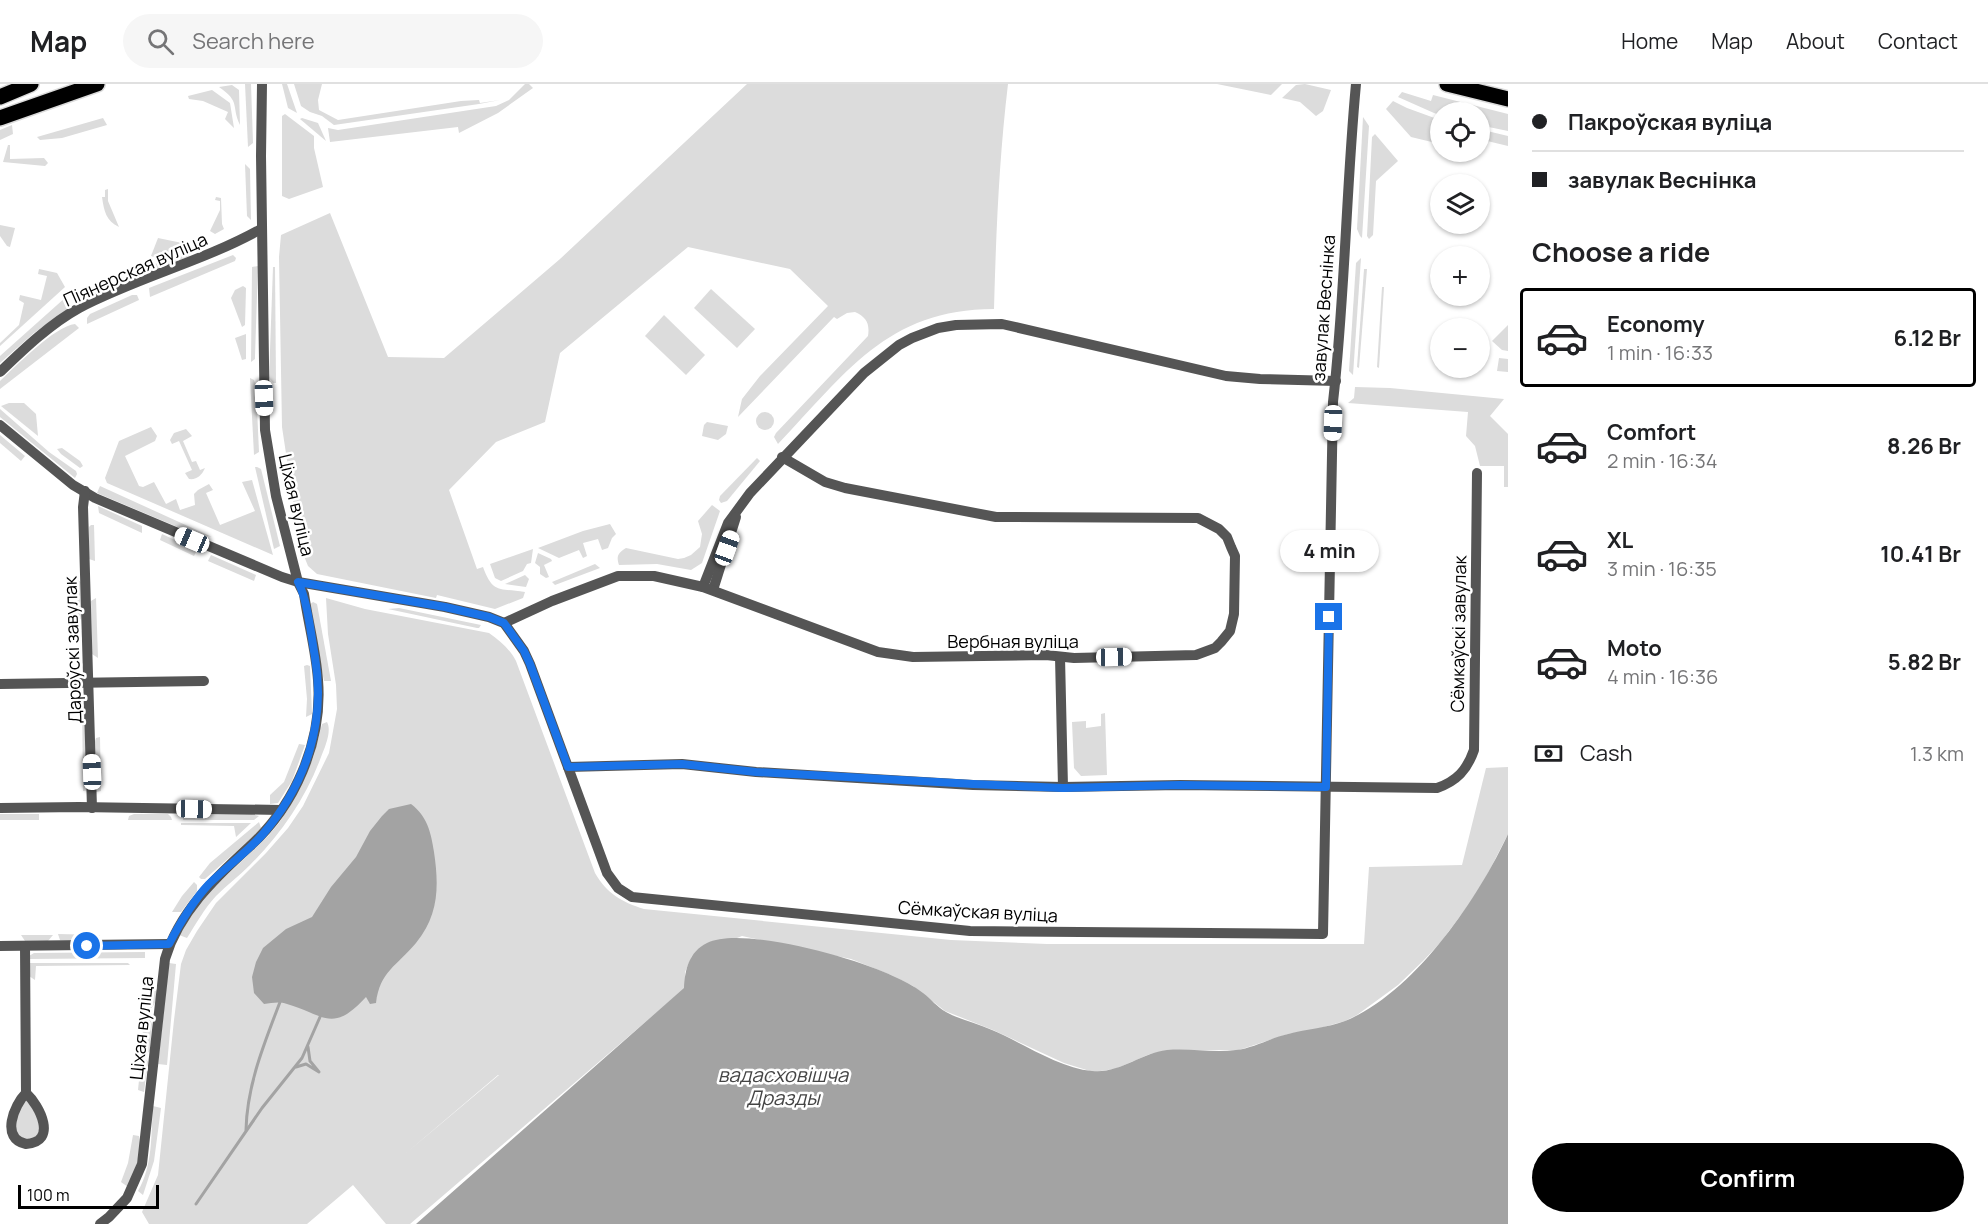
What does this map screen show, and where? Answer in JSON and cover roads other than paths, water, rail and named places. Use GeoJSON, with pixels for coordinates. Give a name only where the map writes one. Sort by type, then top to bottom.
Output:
{"type":"FeatureCollection","features":[{"type":"Feature","properties":{"kind":"main road"},"geometry":{"type":"LineString","coordinates":[[0,97],[31,84]]}},
{"type":"Feature","properties":{"kind":"main road"},"geometry":{"type":"LineString","coordinates":[[0,118],[97,84]]}},
{"type":"Feature","properties":{"kind":"main road"},"geometry":{"type":"LineString","coordinates":[[1447,84],[1508,99]]}},
{"type":"Feature","properties":{"kind":"street","name":"Ціхая вуліца"},"geometry":{"type":"LineString","coordinates":[[100,1224],[127,1198],[142,1164],[165,959],[169,944],[187,913],[206,888],[261,836],[282,810],[303,768],[317,721],[318,682],[304,594],[298,582],[276,495],[265,430],[261,229],[262,84]]}},
{"type":"Feature","properties":{"kind":"street","name":"завулак Веснінка"},"geometry":{"type":"LineString","coordinates":[[1326,787],[1333,402],[1340,342],[1345,213],[1356,84]]}},
{"type":"Feature","properties":{"kind":"street","name":"Піянерская вуліца"},"geometry":{"type":"LineString","coordinates":[[0,372],[25,348],[79,309],[141,281],[235,244],[261,229]]}},
{"type":"Feature","properties":{"kind":"street"},"geometry":{"type":"LineString","coordinates":[[708,588],[735,526],[736,514],[750,493],[864,373],[912,338],[938,328],[956,325],[1002,324],[1226,376],[1336,381]]}},
{"type":"Feature","properties":{"kind":"street"},"geometry":{"type":"LineString","coordinates":[[0,425],[56,471],[95,498],[226,555],[298,582],[445,607],[489,617],[504,623],[524,651],[530,664],[568,767],[682,764],[756,772],[1063,788],[1180,785],[1326,787]]}},
{"type":"Feature","properties":{"kind":"street","name":"Вербная вуліца"},"geometry":{"type":"LineString","coordinates":[[504,623],[552,601],[618,576],[654,576],[708,588],[878,652],[914,657],[1196,655],[1215,648],[1230,631],[1234,614],[1235,556],[1227,537],[1198,518],[1018,518],[975,514],[845,488],[825,482],[782,457]]}},
{"type":"Feature","properties":{"kind":"street","name":"Сёмкаўскі завулак"},"geometry":{"type":"LineString","coordinates":[[1326,787],[1437,788],[1458,778],[1471,761],[1474,750],[1477,473]]}},
{"type":"Feature","properties":{"kind":"street","name":"Дароўскі завулак"},"geometry":{"type":"LineString","coordinates":[[85,491],[83,507],[92,808]]}},
{"type":"Feature","properties":{"kind":"street"},"geometry":{"type":"LineString","coordinates":[[1060,657],[1063,788]]}},
{"type":"Feature","properties":{"kind":"street"},"geometry":{"type":"LineString","coordinates":[[0,684],[204,681]]}},
{"type":"Feature","properties":{"kind":"street","name":"Сёмкаўская вуліца"},"geometry":{"type":"LineString","coordinates":[[568,767],[607,873],[618,888],[632,897],[970,931],[1323,934],[1326,787]]}},
{"type":"Feature","properties":{"kind":"street"},"geometry":{"type":"LineString","coordinates":[[0,808],[282,810]]}},
{"type":"Feature","properties":{"kind":"street"},"geometry":{"type":"LineString","coordinates":[[0,946],[169,944]]}},
{"type":"Feature","properties":{"kind":"street"},"geometry":{"type":"LineString","coordinates":[[25,946],[26,1093],[15,1107],[10,1123],[12,1135],[16,1140],[26,1144],[39,1139],[44,1132],[40,1110],[26,1093]]}},
{"type":"Feature","properties":{"kind":"water"},"geometry":{"type":"Polygon","coordinates":[[[411,804],[425,819],[431,838],[437,877],[436,900],[424,932],[385,976],[376,1003],[370,1004],[366,997],[345,1015],[336,1018],[320,1016],[284,1003],[264,1004],[254,993],[252,977],[263,948],[286,929],[312,917],[331,887],[356,857],[370,831],[382,816],[389,809],[411,804]]]}},
{"type":"Feature","properties":{"kind":"water","name":"вадасховішча Дразды"},"geometry":{"type":"Polygon","coordinates":[[[1508,834],[1508,1224],[416,1224],[684,988],[685,974],[692,956],[707,943],[723,939],[746,938],[772,941],[854,961],[909,984],[951,1015],[992,1030],[1067,1065],[1102,1071],[1167,1050],[1243,1049],[1281,1036],[1345,1021],[1371,1008],[1419,967],[1441,941],[1480,887],[1508,834]]]}},
{"type":"Feature","properties":{"kind":"waterway"},"geometry":{"type":"LineString","coordinates":[[246,1130],[253,1081],[262,1049],[280,1002]]}},
{"type":"Feature","properties":{"kind":"waterway"},"geometry":{"type":"LineString","coordinates":[[196,1204],[262,1108],[302,1058],[320,1017]]}},
{"type":"Feature","properties":{"kind":"waterway"},"geometry":{"type":"LineString","coordinates":[[296,1067],[306,1064],[319,1072],[310,1061],[308,1047]]}}]}
